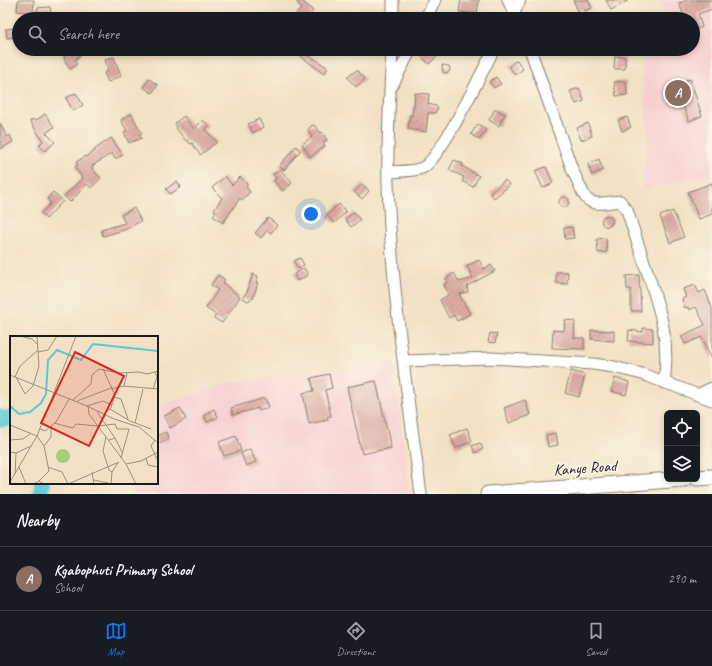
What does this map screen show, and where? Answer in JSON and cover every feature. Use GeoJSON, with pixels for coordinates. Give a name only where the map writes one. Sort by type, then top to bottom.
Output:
{"type":"FeatureCollection","features":[{"type":"Feature","properties":{"kind":"main road"},"geometry":{"type":"LineString","coordinates":[[700,478],[712,477]]}},
{"type":"Feature","properties":{"kind":"main road","name":"Kanye Road"},"geometry":{"type":"LineString","coordinates":[[488,494],[664,481]]}},
{"type":"Feature","properties":{"kind":"street"},"geometry":{"type":"LineString","coordinates":[[393,0],[393,12]]}},
{"type":"Feature","properties":{"kind":"street"},"geometry":{"type":"LineString","coordinates":[[429,12],[435,0]]}},
{"type":"Feature","properties":{"kind":"street"},"geometry":{"type":"LineString","coordinates":[[508,0],[512,12]]}},
{"type":"Feature","properties":{"kind":"street"},"geometry":{"type":"LineString","coordinates":[[516,12],[520,0]]}},
{"type":"Feature","properties":{"kind":"street"},"geometry":{"type":"LineString","coordinates":[[392,56],[388,172],[394,285],[421,494]]}},
{"type":"Feature","properties":{"kind":"street"},"geometry":{"type":"LineString","coordinates":[[391,87],[407,56]]}},
{"type":"Feature","properties":{"kind":"street"},"geometry":{"type":"LineString","coordinates":[[388,172],[421,168],[428,164],[450,133],[490,56]]}},
{"type":"Feature","properties":{"kind":"street"},"geometry":{"type":"LineString","coordinates":[[532,56],[572,169],[586,199],[594,204],[620,201],[627,210],[661,314],[666,344],[667,365],[664,383]]}},
{"type":"Feature","properties":{"kind":"street"},"geometry":{"type":"LineString","coordinates":[[403,362],[491,358],[578,362],[614,367],[642,374],[712,400]]}},
{"type":"Feature","properties":{"kind":"street"},"geometry":{"type":"LineString","coordinates":[[697,395],[712,388]]}},
{"type":"Feature","properties":{"kind":"shaded area"},"geometry":{"type":"Polygon","coordinates":[[[661,0],[712,0],[712,174],[641,190],[648,137],[641,56],[700,56],[700,12],[664,12],[661,0]]]}},
{"type":"Feature","properties":{"kind":"shaded area"},"geometry":{"type":"Polygon","coordinates":[[[393,363],[410,494],[132,494],[130,484],[158,484],[158,406],[231,382],[393,363]]]}},
{"type":"Feature","properties":{"kind":"building"},"geometry":{"type":"Polygon","coordinates":[[[18,0],[34,0],[33,12],[17,11],[18,0]]]}},
{"type":"Feature","properties":{"kind":"building"},"geometry":{"type":"Polygon","coordinates":[[[296,0],[301,0],[313,11],[298,12],[301,9],[296,0]]]}},
{"type":"Feature","properties":{"kind":"building"},"geometry":{"type":"Polygon","coordinates":[[[461,0],[479,0],[477,12],[459,12],[461,0]]]}},
{"type":"Feature","properties":{"kind":"building"},"geometry":{"type":"Polygon","coordinates":[[[573,0],[588,0],[592,8],[585,11],[583,8],[578,11],[573,0]]]}},
{"type":"Feature","properties":{"kind":"building"},"geometry":{"type":"Polygon","coordinates":[[[606,0],[629,0],[611,10],[606,0]]]}},
{"type":"Feature","properties":{"kind":"building"},"geometry":{"type":"Polygon","coordinates":[[[688,0],[712,0],[712,9],[700,13],[700,12],[682,12],[679,3],[688,0]]]}},
{"type":"Feature","properties":{"kind":"building"},"geometry":{"type":"Polygon","coordinates":[[[50,7],[51,12],[37,12],[37,8],[50,7]]]}},
{"type":"Feature","properties":{"kind":"building"},"geometry":{"type":"Polygon","coordinates":[[[12,28],[12,37],[7,38],[6,29],[12,28]]]}},
{"type":"Feature","properties":{"kind":"building"},"geometry":{"type":"Polygon","coordinates":[[[64,56],[79,56],[75,60],[77,64],[70,69],[64,59],[64,56]]]}},
{"type":"Feature","properties":{"kind":"building"},"geometry":{"type":"Polygon","coordinates":[[[301,56],[308,56],[317,60],[328,68],[324,74],[301,56]]]}},
{"type":"Feature","properties":{"kind":"building"},"geometry":{"type":"Polygon","coordinates":[[[421,56],[437,56],[429,64],[421,56]]]}},
{"type":"Feature","properties":{"kind":"building"},"geometry":{"type":"Polygon","coordinates":[[[615,56],[625,57],[625,69],[614,69],[615,56]]]}},
{"type":"Feature","properties":{"kind":"building"},"geometry":{"type":"Polygon","coordinates":[[[114,57],[121,76],[108,82],[104,73],[108,71],[105,59],[114,57]]]}},
{"type":"Feature","properties":{"kind":"building"},"geometry":{"type":"Polygon","coordinates":[[[517,60],[523,69],[515,75],[509,66],[517,60]]]}},
{"type":"Feature","properties":{"kind":"building"},"geometry":{"type":"Polygon","coordinates":[[[442,65],[449,66],[449,72],[443,72],[442,65]]]}},
{"type":"Feature","properties":{"kind":"building"},"geometry":{"type":"Polygon","coordinates":[[[357,70],[365,79],[356,87],[347,77],[357,70]]]}},
{"type":"Feature","properties":{"kind":"building"},"geometry":{"type":"Polygon","coordinates":[[[496,77],[501,84],[494,88],[489,82],[496,77]]]}},
{"type":"Feature","properties":{"kind":"building"},"geometry":{"type":"Polygon","coordinates":[[[149,79],[158,85],[152,93],[143,87],[149,79]]]}},
{"type":"Feature","properties":{"kind":"building"},"geometry":{"type":"Polygon","coordinates":[[[690,79],[702,116],[689,121],[675,84],[690,79]]]}},
{"type":"Feature","properties":{"kind":"building"},"geometry":{"type":"Polygon","coordinates":[[[626,81],[627,95],[616,96],[614,82],[626,81]]]}},
{"type":"Feature","properties":{"kind":"building"},"geometry":{"type":"Polygon","coordinates":[[[579,88],[584,101],[576,104],[570,91],[579,88]]]}},
{"type":"Feature","properties":{"kind":"building"},"geometry":{"type":"Polygon","coordinates":[[[76,93],[83,105],[73,111],[66,98],[76,93]]]}},
{"type":"Feature","properties":{"kind":"building"},"geometry":{"type":"Polygon","coordinates":[[[415,93],[429,94],[428,104],[438,108],[435,113],[428,113],[426,132],[408,129],[410,115],[412,116],[413,107],[414,108],[415,93]]]}},
{"type":"Feature","properties":{"kind":"building"},"geometry":{"type":"Polygon","coordinates":[[[495,109],[505,114],[499,126],[489,120],[495,109]]]}},
{"type":"Feature","properties":{"kind":"building"},"geometry":{"type":"Polygon","coordinates":[[[45,114],[54,127],[46,133],[55,142],[45,151],[39,145],[43,141],[30,121],[33,119],[35,121],[45,114]]]}},
{"type":"Feature","properties":{"kind":"building"},"geometry":{"type":"Polygon","coordinates":[[[131,114],[142,133],[138,135],[142,138],[129,143],[124,132],[127,131],[121,120],[131,114]]]}},
{"type":"Feature","properties":{"kind":"building"},"geometry":{"type":"Polygon","coordinates":[[[184,116],[194,129],[203,120],[209,126],[205,130],[217,142],[200,155],[192,143],[190,144],[187,140],[186,141],[176,128],[175,123],[184,116]]]}},
{"type":"Feature","properties":{"kind":"building"},"geometry":{"type":"Polygon","coordinates":[[[627,117],[631,127],[622,131],[618,120],[627,117]]]}},
{"type":"Feature","properties":{"kind":"building"},"geometry":{"type":"Polygon","coordinates":[[[259,119],[263,127],[253,133],[248,124],[259,119]]]}},
{"type":"Feature","properties":{"kind":"building"},"geometry":{"type":"Polygon","coordinates":[[[0,123],[7,137],[10,135],[13,142],[0,149],[0,123]]]}},
{"type":"Feature","properties":{"kind":"building"},"geometry":{"type":"Polygon","coordinates":[[[588,123],[592,136],[581,140],[577,128],[588,123]]]}},
{"type":"Feature","properties":{"kind":"building"},"geometry":{"type":"Polygon","coordinates":[[[478,124],[486,130],[479,140],[471,134],[478,124]]]}},
{"type":"Feature","properties":{"kind":"building"},"geometry":{"type":"Polygon","coordinates":[[[314,125],[321,133],[322,132],[327,140],[323,142],[325,146],[310,157],[302,144],[312,137],[308,130],[314,125]]]}},
{"type":"Feature","properties":{"kind":"building"},"geometry":{"type":"Polygon","coordinates":[[[111,138],[123,155],[115,159],[112,153],[92,166],[92,169],[101,178],[91,188],[87,184],[70,202],[64,196],[82,178],[75,167],[78,165],[76,162],[95,151],[94,150],[111,138]]]}},
{"type":"Feature","properties":{"kind":"building"},"geometry":{"type":"Polygon","coordinates":[[[296,146],[300,151],[284,170],[279,166],[296,146]]]}},
{"type":"Feature","properties":{"kind":"building"},"geometry":{"type":"Polygon","coordinates":[[[599,159],[603,170],[592,175],[588,164],[599,159]]]}},
{"type":"Feature","properties":{"kind":"building"},"geometry":{"type":"Polygon","coordinates":[[[454,160],[463,164],[462,166],[479,176],[473,187],[462,181],[464,177],[449,170],[454,160]]]}},
{"type":"Feature","properties":{"kind":"building"},"geometry":{"type":"Polygon","coordinates":[[[546,167],[553,183],[543,188],[535,171],[546,167]]]}},
{"type":"Feature","properties":{"kind":"building"},"geometry":{"type":"Polygon","coordinates":[[[280,169],[292,183],[283,191],[274,181],[276,178],[273,174],[280,169]]]}},
{"type":"Feature","properties":{"kind":"building"},"geometry":{"type":"Polygon","coordinates":[[[225,176],[232,185],[240,177],[248,185],[246,187],[250,192],[242,200],[240,198],[223,223],[213,216],[216,211],[214,210],[222,198],[212,188],[225,176]]]}},
{"type":"Feature","properties":{"kind":"building"},"geometry":{"type":"Polygon","coordinates":[[[505,180],[510,185],[494,198],[490,193],[505,180]]]}},
{"type":"Feature","properties":{"kind":"building"},"geometry":{"type":"Polygon","coordinates":[[[177,181],[181,187],[170,194],[166,189],[177,181]]]}},
{"type":"Feature","properties":{"kind":"building"},"geometry":{"type":"Polygon","coordinates":[[[712,183],[712,214],[699,219],[688,192],[712,183]]]}},
{"type":"Feature","properties":{"kind":"building"},"geometry":{"type":"Polygon","coordinates":[[[362,184],[369,191],[362,199],[354,192],[362,184]]]}},
{"type":"Feature","properties":{"kind":"building"},"geometry":{"type":"Polygon","coordinates":[[[53,192],[63,201],[46,219],[41,213],[51,203],[47,199],[53,192]]]}},
{"type":"Feature","properties":{"kind":"building"},"geometry":{"type":"Polygon","coordinates":[[[562,197],[566,197],[568,198],[568,206],[562,207],[559,204],[559,200],[562,197]]]}},
{"type":"Feature","properties":{"kind":"building"},"geometry":{"type":"Polygon","coordinates":[[[339,204],[346,212],[334,223],[327,215],[339,204]]]}},
{"type":"Feature","properties":{"kind":"building"},"geometry":{"type":"Polygon","coordinates":[[[134,208],[141,221],[124,230],[103,236],[101,230],[125,223],[121,215],[134,208]]]}},
{"type":"Feature","properties":{"kind":"building"},"geometry":{"type":"Polygon","coordinates":[[[673,211],[684,237],[670,243],[660,216],[673,211]]]}},
{"type":"Feature","properties":{"kind":"building"},"geometry":{"type":"Polygon","coordinates":[[[354,212],[360,220],[351,227],[345,219],[354,212]]]}},
{"type":"Feature","properties":{"kind":"building"},"geometry":{"type":"Polygon","coordinates":[[[605,216],[609,216],[611,217],[611,225],[605,226],[602,223],[602,219],[605,216]]]}},
{"type":"Feature","properties":{"kind":"building"},"geometry":{"type":"Polygon","coordinates":[[[268,218],[277,225],[271,233],[267,230],[261,238],[255,233],[268,218]]]}},
{"type":"Feature","properties":{"kind":"building"},"geometry":{"type":"Polygon","coordinates":[[[572,227],[574,238],[565,239],[564,228],[572,227]]]}},
{"type":"Feature","properties":{"kind":"building"},"geometry":{"type":"Polygon","coordinates":[[[606,238],[607,252],[598,253],[597,239],[606,238]]]}},
{"type":"Feature","properties":{"kind":"building"},"geometry":{"type":"Polygon","coordinates":[[[300,258],[304,265],[298,269],[294,261],[300,258]]]}},
{"type":"Feature","properties":{"kind":"building"},"geometry":{"type":"Polygon","coordinates":[[[479,260],[484,269],[491,265],[495,271],[467,286],[468,292],[459,294],[470,314],[457,321],[454,315],[449,318],[440,300],[448,295],[444,284],[448,282],[446,279],[454,273],[459,282],[473,278],[467,266],[479,260]]]}},
{"type":"Feature","properties":{"kind":"building"},"geometry":{"type":"Polygon","coordinates":[[[304,268],[308,275],[297,281],[294,274],[304,268]]]}},
{"type":"Feature","properties":{"kind":"building"},"geometry":{"type":"Polygon","coordinates":[[[556,272],[568,272],[567,284],[556,283],[556,272]]]}},
{"type":"Feature","properties":{"kind":"building"},"geometry":{"type":"Polygon","coordinates":[[[253,274],[258,276],[256,283],[258,283],[253,298],[248,301],[242,298],[247,292],[253,274]]]}},
{"type":"Feature","properties":{"kind":"building"},"geometry":{"type":"Polygon","coordinates":[[[218,275],[225,280],[223,283],[240,297],[222,323],[214,318],[216,315],[206,308],[218,290],[211,285],[218,275]]]}},
{"type":"Feature","properties":{"kind":"building"},"geometry":{"type":"Polygon","coordinates":[[[639,275],[641,311],[631,311],[631,289],[627,289],[626,276],[639,275]]]}},
{"type":"Feature","properties":{"kind":"building"},"geometry":{"type":"Polygon","coordinates":[[[695,285],[699,293],[705,290],[712,308],[712,360],[702,337],[685,344],[681,336],[705,325],[696,307],[689,310],[688,307],[685,308],[682,299],[686,297],[683,289],[695,285]]]}},
{"type":"Feature","properties":{"kind":"building"},"geometry":{"type":"Polygon","coordinates":[[[565,320],[575,321],[574,338],[584,338],[584,349],[552,348],[553,330],[564,331],[565,320]]]}},
{"type":"Feature","properties":{"kind":"building"},"geometry":{"type":"Polygon","coordinates":[[[643,328],[653,329],[653,343],[628,341],[629,330],[643,332],[643,328]]]}},
{"type":"Feature","properties":{"kind":"building"},"geometry":{"type":"Polygon","coordinates":[[[591,330],[614,331],[614,341],[591,339],[591,330]]]}},
{"type":"Feature","properties":{"kind":"building"},"geometry":{"type":"Polygon","coordinates":[[[490,333],[497,334],[495,343],[488,342],[490,333]]]}},
{"type":"Feature","properties":{"kind":"building"},"geometry":{"type":"Polygon","coordinates":[[[571,371],[585,375],[579,397],[565,393],[571,371]]]}},
{"type":"Feature","properties":{"kind":"building"},"geometry":{"type":"Polygon","coordinates":[[[329,374],[332,388],[325,390],[331,416],[327,417],[328,420],[309,424],[303,393],[314,391],[311,378],[329,374]]]}},
{"type":"Feature","properties":{"kind":"building"},"geometry":{"type":"Polygon","coordinates":[[[615,378],[629,382],[626,395],[611,391],[615,378]]]}},
{"type":"Feature","properties":{"kind":"building"},"geometry":{"type":"Polygon","coordinates":[[[376,381],[391,448],[362,454],[347,387],[376,381]]]}},
{"type":"Feature","properties":{"kind":"building"},"geometry":{"type":"Polygon","coordinates":[[[265,398],[269,407],[259,411],[258,408],[233,415],[231,408],[265,398]]]}},
{"type":"Feature","properties":{"kind":"building"},"geometry":{"type":"Polygon","coordinates":[[[525,400],[530,415],[509,423],[504,408],[525,400]]]}},
{"type":"Feature","properties":{"kind":"building"},"geometry":{"type":"Polygon","coordinates":[[[180,408],[186,419],[170,428],[164,416],[180,408]]]}},
{"type":"Feature","properties":{"kind":"building"},"geometry":{"type":"Polygon","coordinates":[[[214,409],[218,417],[207,422],[204,415],[214,409]]]}},
{"type":"Feature","properties":{"kind":"building"},"geometry":{"type":"Polygon","coordinates":[[[467,428],[472,441],[456,448],[450,435],[467,428]]]}},
{"type":"Feature","properties":{"kind":"building"},"geometry":{"type":"Polygon","coordinates":[[[166,432],[169,439],[158,444],[158,436],[166,432]]]}},
{"type":"Feature","properties":{"kind":"building"},"geometry":{"type":"Polygon","coordinates":[[[556,433],[558,445],[548,447],[546,435],[556,433]]]}},
{"type":"Feature","properties":{"kind":"building"},"geometry":{"type":"Polygon","coordinates":[[[236,436],[241,451],[224,456],[219,442],[236,436]]]}},
{"type":"Feature","properties":{"kind":"building"},"geometry":{"type":"Polygon","coordinates":[[[480,443],[483,449],[475,453],[472,446],[480,443]]]}},
{"type":"Feature","properties":{"kind":"building"},"geometry":{"type":"Polygon","coordinates":[[[250,449],[256,462],[246,466],[241,453],[250,449]]]}},
{"type":"Feature","properties":{"kind":"waterway"},"geometry":{"type":"LineString","coordinates":[[0,417],[1,419],[10,418]]}},
{"type":"Feature","properties":{"kind":"waterway"},"geometry":{"type":"LineString","coordinates":[[41,494],[42,484]]}},
{"type":"Feature","properties":{"kind":"place","name":"Kgabophuti Primary School"},"geometry":{"type":"Point","coordinates":[678,93]}}]}
